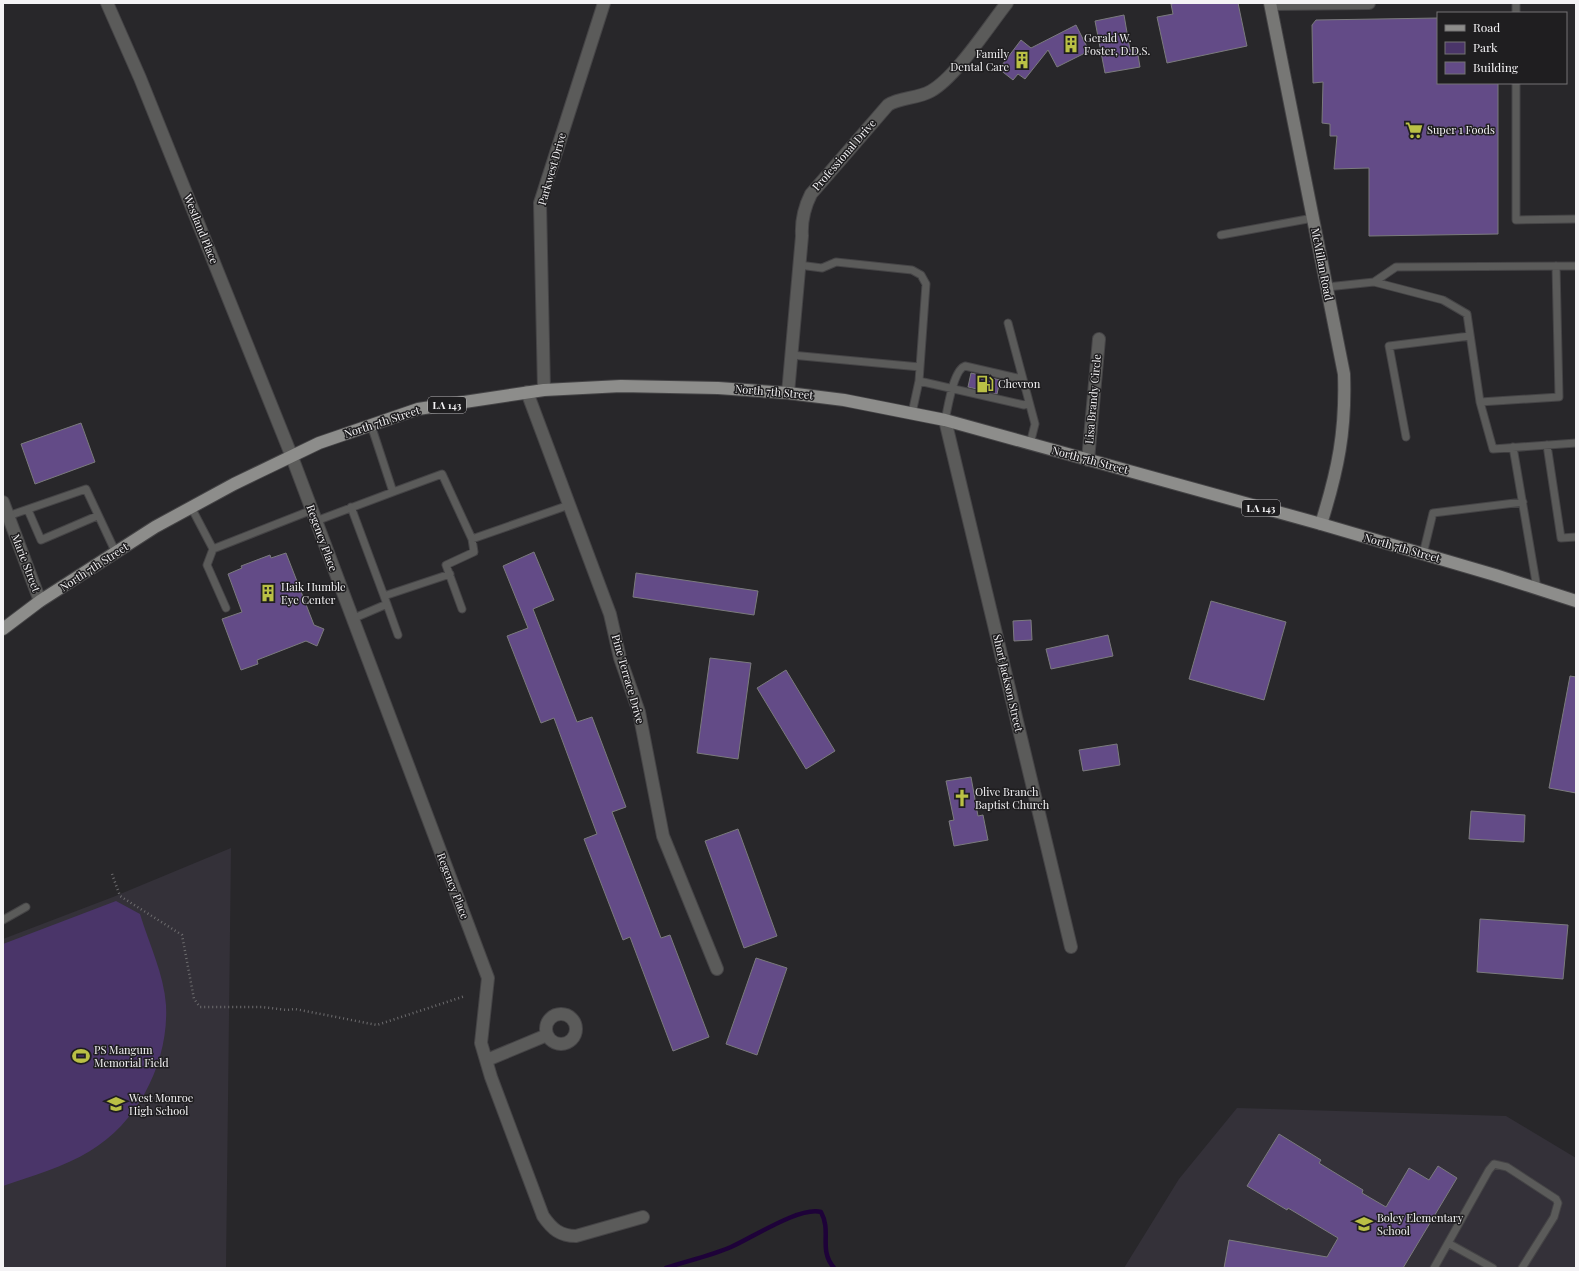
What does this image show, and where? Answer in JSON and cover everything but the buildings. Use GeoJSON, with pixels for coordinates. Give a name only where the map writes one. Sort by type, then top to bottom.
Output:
{"type":"FeatureCollection","features":[{"type":"Feature","properties":{"kind":"main road","name":"North 7th Street"},"geometry":{"type":"LineString","coordinates":[[3,629],[40,601],[155,527],[234,484],[319,443],[418,409],[544,390],[621,386],[718,388],[788,393],[844,400],[945,420],[1321,524],[1576,601]]}},
{"type":"Feature","properties":{"kind":"street","name":"Westland Place"},"geometry":{"type":"LineString","coordinates":[[106,3],[140,78],[292,456]]}},
{"type":"Feature","properties":{"kind":"street","name":"Parkwest Drive"},"geometry":{"type":"LineString","coordinates":[[544,390],[540,203],[604,3]]}},
{"type":"Feature","properties":{"kind":"street","name":"Professional Drive"},"geometry":{"type":"LineString","coordinates":[[788,393],[799,265],[801,221],[803,211],[811,194],[888,105],[900,100],[922,95],[942,83],[954,72],[1007,3]]}},
{"type":"Feature","properties":{"kind":"street"},"geometry":{"type":"LineString","coordinates":[[1271,3],[1369,3]]}},
{"type":"Feature","properties":{"kind":"street","name":"McMillan Road"},"geometry":{"type":"LineString","coordinates":[[1271,3],[1344,374],[1345,407],[1342,446],[1332,489],[1321,524]]}},
{"type":"Feature","properties":{"kind":"street","name":"Lisa Brandy Circle"},"geometry":{"type":"LineString","coordinates":[[1088,460],[1099,339]]}},
{"type":"Feature","properties":{"kind":"street","name":"Pine Terrace Drive"},"geometry":{"type":"LineString","coordinates":[[527,392],[610,614],[620,658],[639,712],[663,836],[717,969]]}},
{"type":"Feature","properties":{"kind":"street","name":"Short Jackson Street"},"geometry":{"type":"LineString","coordinates":[[945,420],[1071,946]]}},
{"type":"Feature","properties":{"kind":"street","name":"Regency Place"},"geometry":{"type":"LineString","coordinates":[[292,456],[488,978],[482,1043],[486,1060],[543,1216],[551,1227],[565,1236],[576,1236],[643,1217]]}},
{"type":"Feature","properties":{"kind":"street","name":"Marie Street"},"geometry":{"type":"LineString","coordinates":[[3,502],[40,601]]}},
{"type":"Feature","properties":{"kind":"street"},"geometry":{"type":"LineString","coordinates":[[486,1060],[547,1036]]}},
{"type":"Feature","properties":{"kind":"lane"},"geometry":{"type":"LineString","coordinates":[[1516,84],[1516,220],[1576,219]]}},
{"type":"Feature","properties":{"kind":"lane"},"geometry":{"type":"LineString","coordinates":[[1221,235],[1313,218]]}},
{"type":"Feature","properties":{"kind":"lane"},"geometry":{"type":"LineString","coordinates":[[799,265],[822,268],[836,262],[912,270],[921,274],[926,284],[919,381],[912,413]]}},
{"type":"Feature","properties":{"kind":"lane"},"geometry":{"type":"LineString","coordinates":[[1480,402],[1559,397],[1556,266]]}},
{"type":"Feature","properties":{"kind":"lane"},"geometry":{"type":"LineString","coordinates":[[1374,282],[1396,267],[1576,266]]}},
{"type":"Feature","properties":{"kind":"lane"},"geometry":{"type":"LineString","coordinates":[[1327,287],[1374,282],[1443,300],[1467,314],[1480,402],[1494,449],[1576,443]]}},
{"type":"Feature","properties":{"kind":"lane"},"geometry":{"type":"LineString","coordinates":[[1008,323],[1035,424],[1030,444]]}},
{"type":"Feature","properties":{"kind":"lane"},"geometry":{"type":"LineString","coordinates":[[1406,437],[1389,346],[1470,336]]}},
{"type":"Feature","properties":{"kind":"lane"},"geometry":{"type":"LineString","coordinates":[[791,355],[920,367]]}},
{"type":"Feature","properties":{"kind":"lane"},"geometry":{"type":"LineString","coordinates":[[945,420],[952,388],[958,371],[965,366],[1017,378],[1022,377]]}},
{"type":"Feature","properties":{"kind":"lane"},"geometry":{"type":"LineString","coordinates":[[919,381],[1024,405],[1029,403]]}},
{"type":"Feature","properties":{"kind":"lane"},"geometry":{"type":"LineString","coordinates":[[371,425],[393,492]]}},
{"type":"Feature","properties":{"kind":"lane"},"geometry":{"type":"LineString","coordinates":[[1547,445],[1561,538],[1576,537]]}},
{"type":"Feature","properties":{"kind":"lane"},"geometry":{"type":"LineString","coordinates":[[1513,447],[1537,588]]}},
{"type":"Feature","properties":{"kind":"lane"},"geometry":{"type":"LineString","coordinates":[[213,549],[314,515],[351,506],[442,474],[472,539],[474,552],[446,565],[462,609]]}},
{"type":"Feature","properties":{"kind":"lane"},"geometry":{"type":"LineString","coordinates":[[8,516],[86,489],[97,516],[116,553]]}},
{"type":"Feature","properties":{"kind":"lane"},"geometry":{"type":"LineString","coordinates":[[1423,554],[1432,513],[1523,502]]}},
{"type":"Feature","properties":{"kind":"lane"},"geometry":{"type":"LineString","coordinates":[[472,539],[569,505]]}},
{"type":"Feature","properties":{"kind":"lane"},"geometry":{"type":"LineString","coordinates":[[351,506],[398,636]]}},
{"type":"Feature","properties":{"kind":"lane"},"geometry":{"type":"LineString","coordinates":[[191,508],[213,549],[207,565],[226,608]]}},
{"type":"Feature","properties":{"kind":"lane"},"geometry":{"type":"LineString","coordinates":[[28,510],[41,540],[97,516]]}},
{"type":"Feature","properties":{"kind":"lane"},"geometry":{"type":"LineString","coordinates":[[384,596],[450,574]]}},
{"type":"Feature","properties":{"kind":"lane"},"geometry":{"type":"LineString","coordinates":[[352,619],[387,604]]}},
{"type":"Feature","properties":{"kind":"lane"},"geometry":{"type":"LineString","coordinates":[[3,920],[26,907]]}},
{"type":"Feature","properties":{"kind":"lane"},"geometry":{"type":"LineString","coordinates":[[1434,1268],[1489,1170],[1494,1164],[1501,1165],[1556,1199],[1558,1203],[1554,1217],[1522,1268]]}},
{"type":"Feature","properties":{"kind":"lane"},"geometry":{"type":"LineString","coordinates":[[1448,1243],[1493,1268]]}},
{"type":"Feature","properties":{"kind":"path"},"geometry":{"type":"LineString","coordinates":[[112,874],[120,896],[182,935],[194,999],[200,1006],[262,1007],[286,1010],[295,1009],[377,1025],[465,996]]}},
{"type":"Feature","properties":{"kind":"shaded area","name":"West Monroe High School"},"geometry":{"type":"Polygon","coordinates":[[[231,848],[226,1268],[3,1268],[3,939],[113,897],[231,848]]]}},
{"type":"Feature","properties":{"kind":"shaded area","name":"Boley Elementary School"},"geometry":{"type":"Polygon","coordinates":[[[1237,1108],[1506,1116],[1576,1158],[1576,1268],[1124,1268],[1179,1179],[1237,1108]]]}},
{"type":"Feature","properties":{"kind":"green space","name":"PS Mangum Memorial Field"},"geometry":{"type":"Polygon","coordinates":[[[116,901],[140,914],[156,959],[165,993],[166,1026],[156,1068],[148,1088],[136,1107],[123,1124],[107,1139],[90,1151],[70,1162],[3,1186],[3,944],[116,901]]]}},
{"type":"Feature","properties":{"kind":"waterway"},"geometry":{"type":"LineString","coordinates":[[666,1268],[731,1247],[789,1218],[812,1211],[821,1212],[824,1219],[827,1254],[829,1261],[834,1268]]}},
{"type":"Feature","properties":{"kind":"place","name":"Gerald W. Foster, D.D.S."},"geometry":{"type":"Point","coordinates":[1071,44]}},
{"type":"Feature","properties":{"kind":"place","name":"Family Dental Care"},"geometry":{"type":"Point","coordinates":[1022,60]}},
{"type":"Feature","properties":{"kind":"place","name":"Super 1 Foods"},"geometry":{"type":"Point","coordinates":[1414,130]}},
{"type":"Feature","properties":{"kind":"place","name":"Chevron"},"geometry":{"type":"Point","coordinates":[985,384]}},
{"type":"Feature","properties":{"kind":"place","name":"Haik Humble Eye Center"},"geometry":{"type":"Point","coordinates":[268,593]}},
{"type":"Feature","properties":{"kind":"place","name":"Olive Branch Baptist Church"},"geometry":{"type":"Point","coordinates":[962,798]}},
{"type":"Feature","properties":{"kind":"place","name":"PS Mangum Memorial Field"},"geometry":{"type":"Point","coordinates":[81,1056]}},
{"type":"Feature","properties":{"kind":"place","name":"West Monroe High School"},"geometry":{"type":"Point","coordinates":[116,1104]}},
{"type":"Feature","properties":{"kind":"place","name":"Boley Elementary School"},"geometry":{"type":"Point","coordinates":[1364,1224]}}]}
